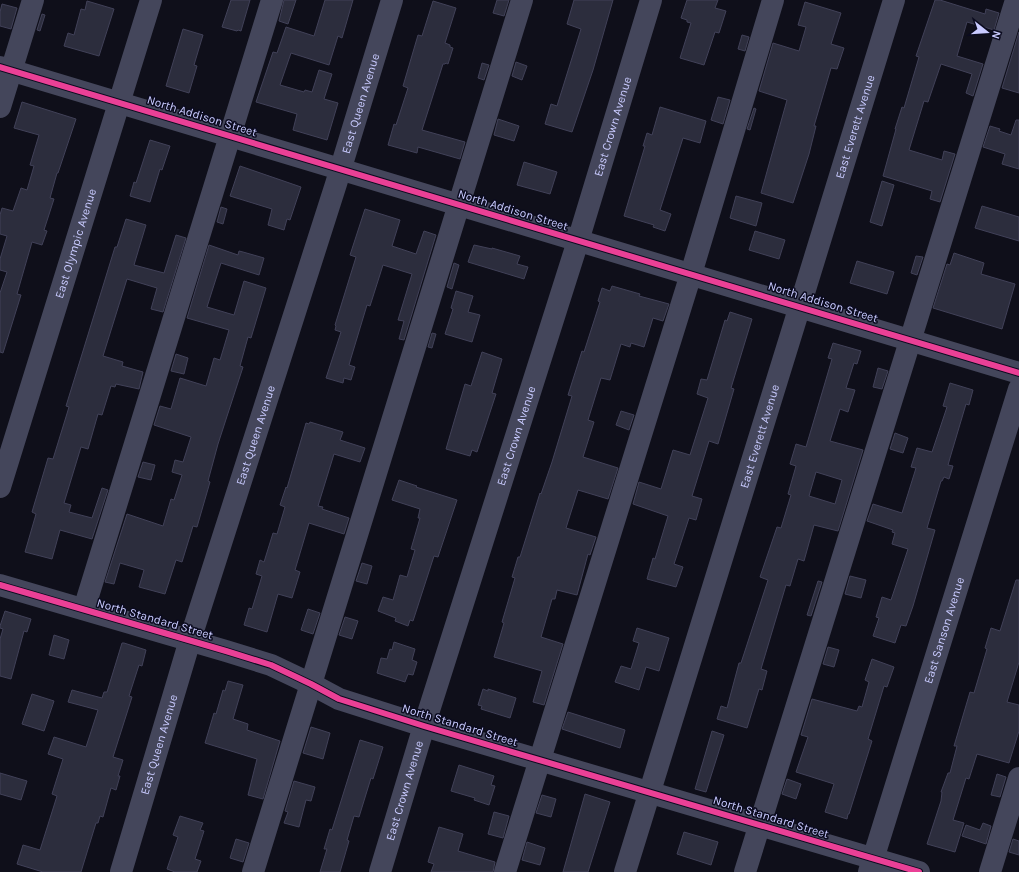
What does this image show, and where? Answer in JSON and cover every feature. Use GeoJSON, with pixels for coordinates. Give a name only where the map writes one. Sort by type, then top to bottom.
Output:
{"type":"FeatureCollection","features":[{"type":"Feature","properties":{"kind":"street"},"geometry":{"type":"LineString","coordinates":[[0,107],[6,69],[33,0]]}},
{"type":"Feature","properties":{"kind":"street","name":"East Olympic Avenue"},"geometry":{"type":"LineString","coordinates":[[0,487],[151,0]]}},
{"type":"Feature","properties":{"kind":"street"},"geometry":{"type":"LineString","coordinates":[[84,610],[272,0]]}},
{"type":"Feature","properties":{"kind":"street","name":"East Queen Avenue"},"geometry":{"type":"LineString","coordinates":[[120,872],[190,640],[340,169],[392,0]]}},
{"type":"Feature","properties":{"kind":"street"},"geometry":{"type":"LineString","coordinates":[[253,872],[522,0]]}},
{"type":"Feature","properties":{"kind":"street","name":"East Crown Avenue"},"geometry":{"type":"LineString","coordinates":[[380,872],[424,726],[578,241],[651,0]]}},
{"type":"Feature","properties":{"kind":"street"},"geometry":{"type":"LineString","coordinates":[[505,872],[691,274],[773,0]]}},
{"type":"Feature","properties":{"kind":"street","name":"East Everett Avenue"},"geometry":{"type":"LineString","coordinates":[[625,872],[894,0]]}},
{"type":"Feature","properties":{"kind":"street"},"geometry":{"type":"LineString","coordinates":[[745,872],[1016,0]]}},
{"type":"Feature","properties":{"kind":"street","name":"North Addison Street"},"geometry":{"type":"LineString","coordinates":[[6,69],[1019,373]]}},
{"type":"Feature","properties":{"kind":"street","name":"East Sanson Avenue"},"geometry":{"type":"LineString","coordinates":[[871,865],[1019,389]]}},
{"type":"Feature","properties":{"kind":"street","name":"North Standard Street"},"geometry":{"type":"LineString","coordinates":[[0,585],[271,665],[339,699],[424,726],[760,825],[871,865],[919,872]]}},
{"type":"Feature","properties":{"kind":"street"},"geometry":{"type":"LineString","coordinates":[[990,872],[1019,778]]}},
{"type":"Feature","properties":{"kind":"building"},"geometry":{"type":"Polygon","coordinates":[[[231,0],[250,0],[241,31],[222,27],[231,0]]]}},
{"type":"Feature","properties":{"kind":"building"},"geometry":{"type":"Polygon","coordinates":[[[284,0],[296,0],[288,24],[279,21],[284,0]]]}},
{"type":"Feature","properties":{"kind":"building"},"geometry":{"type":"Polygon","coordinates":[[[325,0],[353,0],[342,38],[338,36],[329,65],[291,53],[280,85],[304,92],[305,90],[312,92],[319,70],[332,74],[324,99],[338,103],[327,140],[293,130],[297,114],[256,102],[273,52],[277,53],[286,27],[314,36],[325,0]]]}},
{"type":"Feature","properties":{"kind":"building"},"geometry":{"type":"Polygon","coordinates":[[[497,0],[509,0],[504,16],[493,13],[497,0]]]}},
{"type":"Feature","properties":{"kind":"building"},"geometry":{"type":"Polygon","coordinates":[[[574,0],[613,0],[593,70],[572,132],[545,124],[551,104],[557,106],[581,29],[567,24],[574,0]]]}},
{"type":"Feature","properties":{"kind":"building"},"geometry":{"type":"Polygon","coordinates":[[[687,0],[718,0],[715,8],[726,11],[719,33],[715,32],[704,65],[680,58],[691,23],[681,18],[687,0]]]}},
{"type":"Feature","properties":{"kind":"building"},"geometry":{"type":"Polygon","coordinates":[[[935,0],[940,0],[985,14],[986,9],[999,13],[994,30],[967,22],[957,56],[983,64],[973,96],[966,93],[972,74],[941,64],[928,102],[924,101],[909,150],[942,160],[944,151],[955,154],[940,202],[930,199],[932,191],[883,176],[895,129],[902,107],[904,108],[919,57],[916,56],[935,0]]]}},
{"type":"Feature","properties":{"kind":"building"},"geometry":{"type":"Polygon","coordinates":[[[87,1],[114,9],[99,56],[64,46],[68,33],[74,35],[81,9],[85,10],[87,1]]]}},
{"type":"Feature","properties":{"kind":"building"},"geometry":{"type":"Polygon","coordinates":[[[433,1],[456,8],[445,43],[453,48],[448,64],[443,64],[422,130],[465,142],[460,159],[418,147],[417,153],[388,145],[394,124],[396,125],[408,88],[403,86],[418,35],[422,36],[433,1]]]}},
{"type":"Feature","properties":{"kind":"building"},"geometry":{"type":"Polygon","coordinates":[[[805,2],[841,13],[831,44],[844,48],[837,69],[831,68],[814,126],[816,126],[809,154],[793,203],[761,193],[787,100],[759,91],[773,43],[799,51],[806,27],[798,25],[805,2]]]}},
{"type":"Feature","properties":{"kind":"building"},"geometry":{"type":"Polygon","coordinates":[[[2,4],[17,8],[11,29],[0,26],[0,12],[2,4]]]}},
{"type":"Feature","properties":{"kind":"building"},"geometry":{"type":"Polygon","coordinates":[[[42,14],[45,15],[40,31],[37,30],[42,14]]]}},
{"type":"Feature","properties":{"kind":"building"},"geometry":{"type":"Polygon","coordinates":[[[183,29],[203,35],[194,65],[197,66],[189,93],[166,86],[183,29]]]}},
{"type":"Feature","properties":{"kind":"building"},"geometry":{"type":"Polygon","coordinates":[[[1019,32],[1019,93],[1002,88],[1019,32]]]}},
{"type":"Feature","properties":{"kind":"building"},"geometry":{"type":"Polygon","coordinates":[[[742,35],[749,37],[745,51],[738,49],[742,35]]]}},
{"type":"Feature","properties":{"kind":"building"},"geometry":{"type":"Polygon","coordinates":[[[516,62],[527,66],[522,80],[512,76],[516,62]]]}},
{"type":"Feature","properties":{"kind":"building"},"geometry":{"type":"Polygon","coordinates":[[[482,63],[489,65],[484,80],[478,78],[482,63]]]}},
{"type":"Feature","properties":{"kind":"building"},"geometry":{"type":"Polygon","coordinates":[[[718,97],[730,100],[723,124],[711,120],[718,97]]]}},
{"type":"Feature","properties":{"kind":"building"},"geometry":{"type":"Polygon","coordinates":[[[22,102],[76,119],[50,198],[54,199],[44,230],[47,231],[42,245],[32,242],[17,294],[21,295],[3,353],[0,352],[0,293],[7,272],[0,270],[0,259],[7,236],[0,234],[0,215],[2,208],[13,211],[21,188],[27,190],[34,166],[30,165],[39,135],[14,128],[22,102]]]}},
{"type":"Feature","properties":{"kind":"building"},"geometry":{"type":"Polygon","coordinates":[[[660,107],[706,121],[700,143],[683,138],[660,210],[671,214],[665,231],[653,227],[654,225],[624,216],[645,146],[643,146],[647,133],[652,135],[660,107]]]}},
{"type":"Feature","properties":{"kind":"building"},"geometry":{"type":"Polygon","coordinates":[[[754,108],[756,109],[750,130],[747,129],[754,108]]]}},
{"type":"Feature","properties":{"kind":"building"},"geometry":{"type":"Polygon","coordinates":[[[498,119],[519,126],[514,141],[494,135],[498,119]]]}},
{"type":"Feature","properties":{"kind":"building"},"geometry":{"type":"Polygon","coordinates":[[[1016,120],[1019,120],[1019,169],[1002,164],[1005,154],[983,147],[990,126],[1011,135],[1016,120]]]}},
{"type":"Feature","properties":{"kind":"building"},"geometry":{"type":"Polygon","coordinates":[[[150,140],[170,146],[162,170],[160,169],[150,202],[130,196],[134,182],[136,183],[150,140]]]}},
{"type":"Feature","properties":{"kind":"building"},"geometry":{"type":"Polygon","coordinates":[[[524,162],[557,172],[550,194],[517,185],[524,162]]]}},
{"type":"Feature","properties":{"kind":"building"},"geometry":{"type":"Polygon","coordinates":[[[240,166],[301,187],[290,220],[287,219],[284,230],[268,225],[272,209],[230,196],[240,166]]]}},
{"type":"Feature","properties":{"kind":"building"},"geometry":{"type":"Polygon","coordinates":[[[882,181],[894,185],[882,226],[870,222],[882,181]]]}},
{"type":"Feature","properties":{"kind":"building"},"geometry":{"type":"Polygon","coordinates":[[[736,196],[762,203],[756,226],[730,218],[736,196]]]}},
{"type":"Feature","properties":{"kind":"building"},"geometry":{"type":"Polygon","coordinates":[[[982,206],[1019,217],[1019,241],[975,228],[982,206]]]}},
{"type":"Feature","properties":{"kind":"building"},"geometry":{"type":"Polygon","coordinates":[[[221,207],[227,209],[223,224],[217,222],[221,207]]]}},
{"type":"Feature","properties":{"kind":"building"},"geometry":{"type":"Polygon","coordinates":[[[365,209],[400,220],[392,246],[416,254],[424,231],[436,235],[404,340],[399,339],[404,321],[398,320],[412,274],[383,265],[370,306],[367,305],[349,365],[355,367],[351,380],[344,378],[343,383],[326,378],[341,332],[335,330],[335,325],[356,257],[350,255],[365,209]]]}},
{"type":"Feature","properties":{"kind":"building"},"geometry":{"type":"Polygon","coordinates":[[[126,219],[146,225],[134,265],[164,273],[176,235],[186,238],[163,312],[151,309],[157,288],[127,279],[103,356],[123,362],[122,366],[143,372],[139,389],[116,384],[115,387],[111,386],[102,415],[98,414],[88,449],[81,447],[64,503],[71,505],[69,512],[92,518],[102,488],[108,490],[92,539],[60,530],[52,559],[25,552],[36,514],[32,512],[48,458],[53,459],[69,407],[66,406],[115,247],[117,247],[126,219]]]}},
{"type":"Feature","properties":{"kind":"building"},"geometry":{"type":"Polygon","coordinates":[[[755,231],[785,240],[779,259],[749,250],[755,231]]]}},
{"type":"Feature","properties":{"kind":"building"},"geometry":{"type":"Polygon","coordinates":[[[209,245],[238,255],[239,251],[264,258],[259,275],[221,263],[207,307],[234,315],[244,281],[266,288],[251,338],[248,337],[240,366],[243,367],[218,444],[208,481],[210,482],[197,527],[193,526],[182,562],[176,560],[165,594],[139,587],[144,570],[120,563],[114,584],[105,582],[127,514],[163,526],[171,499],[174,500],[182,475],[172,472],[175,460],[183,462],[191,437],[154,425],[160,406],[171,409],[180,378],[206,386],[214,358],[220,360],[229,330],[187,318],[209,245]]]}},
{"type":"Feature","properties":{"kind":"building"},"geometry":{"type":"Polygon","coordinates":[[[474,245],[492,248],[520,256],[517,264],[528,267],[524,279],[468,262],[474,245]]]}},
{"type":"Feature","properties":{"kind":"building"},"geometry":{"type":"Polygon","coordinates":[[[954,253],[984,263],[981,274],[1015,284],[1002,329],[933,308],[947,264],[950,265],[954,253]]]}},
{"type":"Feature","properties":{"kind":"building"},"geometry":{"type":"Polygon","coordinates":[[[916,256],[923,257],[917,275],[911,273],[916,256]]]}},
{"type":"Feature","properties":{"kind":"building"},"geometry":{"type":"Polygon","coordinates":[[[857,261],[894,272],[887,294],[850,283],[857,261]]]}},
{"type":"Feature","properties":{"kind":"building"},"geometry":{"type":"Polygon","coordinates":[[[454,263],[459,265],[452,289],[447,287],[454,263]]]}},
{"type":"Feature","properties":{"kind":"building"},"geometry":{"type":"Polygon","coordinates":[[[612,286],[640,294],[639,296],[669,304],[663,321],[653,318],[644,347],[631,343],[630,347],[621,344],[610,380],[601,378],[588,420],[594,422],[583,457],[618,468],[608,499],[578,490],[566,528],[596,537],[590,555],[588,554],[577,595],[557,590],[555,599],[552,599],[541,637],[563,644],[544,705],[533,702],[542,671],[494,657],[504,623],[502,622],[515,578],[512,577],[552,462],[572,396],[568,395],[600,302],[598,301],[602,288],[610,291],[612,286]]]}},
{"type":"Feature","properties":{"kind":"building"},"geometry":{"type":"Polygon","coordinates":[[[456,291],[473,296],[468,312],[480,315],[472,342],[445,334],[453,309],[451,308],[456,291]]]}},
{"type":"Feature","properties":{"kind":"building"},"geometry":{"type":"Polygon","coordinates":[[[730,312],[752,319],[731,388],[734,389],[718,444],[709,441],[692,496],[702,499],[696,520],[689,518],[674,564],[683,567],[676,587],[647,579],[653,558],[655,559],[668,516],[633,504],[639,482],[661,489],[673,450],[690,455],[708,398],[697,394],[701,379],[707,380],[725,320],[727,321],[730,312]]]}},
{"type":"Feature","properties":{"kind":"building"},"geometry":{"type":"Polygon","coordinates":[[[432,333],[436,334],[432,348],[428,347],[432,333]]]}},
{"type":"Feature","properties":{"kind":"building"},"geometry":{"type":"Polygon","coordinates":[[[833,343],[861,351],[857,364],[854,363],[846,388],[855,390],[848,412],[840,409],[830,441],[863,450],[838,531],[814,525],[804,561],[798,559],[790,586],[786,585],[761,669],[767,671],[762,690],[759,689],[747,728],[717,719],[721,706],[727,708],[739,663],[741,663],[768,580],[760,577],[777,527],[781,528],[791,495],[788,494],[796,466],[790,464],[796,444],[806,447],[832,359],[828,358],[833,343]],[[816,472],[809,496],[835,504],[842,480],[816,472]]]}},
{"type":"Feature","properties":{"kind":"building"},"geometry":{"type":"Polygon","coordinates":[[[482,352],[502,359],[492,393],[496,394],[477,452],[472,450],[470,456],[446,449],[465,384],[471,386],[482,352]]]}},
{"type":"Feature","properties":{"kind":"building"},"geometry":{"type":"Polygon","coordinates":[[[176,354],[188,358],[184,374],[171,371],[176,354]]]}},
{"type":"Feature","properties":{"kind":"building"},"geometry":{"type":"Polygon","coordinates":[[[878,368],[888,371],[882,389],[873,387],[878,368]]]}},
{"type":"Feature","properties":{"kind":"building"},"geometry":{"type":"Polygon","coordinates":[[[950,383],[973,390],[969,405],[966,404],[948,465],[953,466],[949,479],[944,477],[941,481],[927,528],[935,530],[913,606],[906,626],[901,625],[895,643],[873,636],[879,618],[876,617],[882,597],[891,600],[908,549],[892,544],[895,533],[892,532],[893,530],[867,521],[873,504],[902,513],[916,468],[911,467],[917,448],[932,452],[947,407],[943,406],[950,383]]]}},
{"type":"Feature","properties":{"kind":"building"},"geometry":{"type":"Polygon","coordinates":[[[621,411],[634,415],[629,430],[616,425],[621,411]]]}},
{"type":"Feature","properties":{"kind":"building"},"geometry":{"type":"Polygon","coordinates":[[[310,422],[343,432],[340,440],[365,448],[360,462],[334,454],[318,506],[323,507],[322,509],[349,518],[344,534],[309,523],[295,570],[300,572],[292,598],[278,594],[267,632],[244,625],[249,608],[252,609],[262,576],[256,574],[260,560],[264,562],[273,533],[277,534],[285,507],[280,505],[286,487],[287,488],[306,423],[309,424],[310,422]]]}},
{"type":"Feature","properties":{"kind":"building"},"geometry":{"type":"Polygon","coordinates":[[[895,433],[908,438],[903,453],[890,449],[895,433]]]}},
{"type":"Feature","properties":{"kind":"building"},"geometry":{"type":"Polygon","coordinates":[[[143,462],[155,465],[151,480],[138,477],[143,462]]]}},
{"type":"Feature","properties":{"kind":"building"},"geometry":{"type":"Polygon","coordinates":[[[399,480],[457,500],[438,557],[434,556],[413,621],[410,620],[408,626],[395,621],[396,618],[378,611],[383,597],[393,600],[400,575],[407,577],[415,550],[411,549],[420,518],[418,518],[420,509],[392,500],[399,480]]]}},
{"type":"Feature","properties":{"kind":"building"},"geometry":{"type":"Polygon","coordinates":[[[362,563],[372,566],[367,584],[356,581],[362,563]]]}},
{"type":"Feature","properties":{"kind":"building"},"geometry":{"type":"Polygon","coordinates":[[[850,576],[866,580],[861,598],[845,594],[850,576]]]}},
{"type":"Feature","properties":{"kind":"building"},"geometry":{"type":"Polygon","coordinates":[[[1016,580],[1019,580],[1019,662],[1007,702],[1019,705],[1019,731],[1009,763],[977,754],[969,779],[966,778],[953,820],[964,823],[955,852],[927,844],[941,801],[941,792],[948,773],[950,773],[957,746],[954,746],[970,692],[974,693],[987,649],[985,648],[991,628],[1000,631],[1016,580]]]}},
{"type":"Feature","properties":{"kind":"building"},"geometry":{"type":"Polygon","coordinates":[[[818,581],[822,582],[811,616],[807,615],[818,581]]]}},
{"type":"Feature","properties":{"kind":"building"},"geometry":{"type":"Polygon","coordinates":[[[308,609],[320,613],[313,634],[301,630],[308,609]]]}},
{"type":"Feature","properties":{"kind":"building"},"geometry":{"type":"Polygon","coordinates":[[[5,611],[31,619],[27,632],[24,631],[11,679],[0,676],[0,639],[3,629],[0,628],[0,626],[5,611]]]}},
{"type":"Feature","properties":{"kind":"building"},"geometry":{"type":"Polygon","coordinates":[[[345,617],[358,621],[352,639],[339,635],[345,617]]]}},
{"type":"Feature","properties":{"kind":"building"},"geometry":{"type":"Polygon","coordinates":[[[637,628],[669,638],[659,671],[646,667],[639,690],[615,682],[621,666],[631,669],[639,643],[633,641],[637,628]]]}},
{"type":"Feature","properties":{"kind":"building"},"geometry":{"type":"Polygon","coordinates":[[[54,635],[69,640],[64,659],[49,655],[54,635]]]}},
{"type":"Feature","properties":{"kind":"building"},"geometry":{"type":"Polygon","coordinates":[[[394,642],[415,649],[412,660],[417,662],[413,675],[408,674],[405,682],[377,673],[381,658],[387,659],[394,642]]]}},
{"type":"Feature","properties":{"kind":"building"},"geometry":{"type":"Polygon","coordinates":[[[122,643],[146,650],[142,666],[139,665],[129,696],[132,697],[113,757],[123,760],[118,776],[120,776],[116,790],[111,788],[103,817],[100,816],[98,823],[96,823],[81,872],[43,872],[17,864],[23,845],[40,850],[57,796],[52,794],[63,759],[48,754],[54,737],[86,747],[98,710],[68,702],[72,690],[102,698],[104,692],[107,692],[122,643]]]}},
{"type":"Feature","properties":{"kind":"building"},"geometry":{"type":"Polygon","coordinates":[[[828,647],[839,650],[834,667],[823,664],[828,647]]]}},
{"type":"Feature","properties":{"kind":"building"},"geometry":{"type":"Polygon","coordinates":[[[872,659],[894,667],[887,687],[884,686],[868,739],[872,741],[847,819],[825,812],[834,784],[796,772],[808,737],[801,735],[812,699],[857,711],[859,706],[862,707],[869,682],[865,680],[872,659]]]}},
{"type":"Feature","properties":{"kind":"building"},"geometry":{"type":"Polygon","coordinates":[[[228,681],[243,685],[233,719],[248,724],[247,730],[280,741],[263,799],[248,795],[257,759],[205,743],[214,713],[216,714],[223,690],[225,691],[228,681]]]}},
{"type":"Feature","properties":{"kind":"building"},"geometry":{"type":"Polygon","coordinates":[[[483,689],[488,691],[488,689],[516,698],[510,718],[481,709],[482,706],[478,705],[483,689]]]}},
{"type":"Feature","properties":{"kind":"building"},"geometry":{"type":"Polygon","coordinates":[[[32,694],[54,701],[44,731],[22,724],[32,694]]]}},
{"type":"Feature","properties":{"kind":"building"},"geometry":{"type":"Polygon","coordinates":[[[568,712],[625,730],[620,748],[562,729],[568,712]]]}},
{"type":"Feature","properties":{"kind":"building"},"geometry":{"type":"Polygon","coordinates":[[[311,727],[330,733],[323,759],[303,753],[311,727]]]}},
{"type":"Feature","properties":{"kind":"building"},"geometry":{"type":"Polygon","coordinates":[[[712,731],[724,735],[706,792],[695,789],[712,731]]]}},
{"type":"Feature","properties":{"kind":"building"},"geometry":{"type":"Polygon","coordinates":[[[360,740],[383,747],[373,779],[371,778],[359,817],[354,816],[347,840],[349,841],[340,872],[320,872],[327,849],[324,849],[330,829],[332,830],[360,740]]]}},
{"type":"Feature","properties":{"kind":"building"},"geometry":{"type":"Polygon","coordinates":[[[459,765],[494,776],[491,785],[495,786],[489,805],[474,800],[475,798],[451,791],[459,765]]]}},
{"type":"Feature","properties":{"kind":"building"},"geometry":{"type":"Polygon","coordinates":[[[0,773],[27,781],[21,800],[0,794],[0,773]]]}},
{"type":"Feature","properties":{"kind":"building"},"geometry":{"type":"Polygon","coordinates":[[[997,774],[1006,777],[1000,797],[991,795],[997,774]]]}},
{"type":"Feature","properties":{"kind":"building"},"geometry":{"type":"Polygon","coordinates":[[[787,779],[801,784],[796,799],[782,794],[787,779]]]}},
{"type":"Feature","properties":{"kind":"building"},"geometry":{"type":"Polygon","coordinates":[[[294,781],[315,787],[311,801],[306,800],[299,827],[284,823],[288,812],[285,811],[294,781]]]}},
{"type":"Feature","properties":{"kind":"building"},"geometry":{"type":"Polygon","coordinates":[[[585,794],[610,802],[588,872],[563,872],[585,794]]]}},
{"type":"Feature","properties":{"kind":"building"},"geometry":{"type":"Polygon","coordinates":[[[542,795],[556,799],[551,817],[536,813],[542,795]]]}},
{"type":"Feature","properties":{"kind":"building"},"geometry":{"type":"Polygon","coordinates":[[[494,812],[509,816],[503,838],[488,834],[494,812]]]}},
{"type":"Feature","properties":{"kind":"building"},"geometry":{"type":"Polygon","coordinates":[[[180,816],[203,823],[200,830],[204,831],[195,859],[201,861],[197,872],[175,872],[167,869],[178,837],[173,835],[180,816]]]}},
{"type":"Feature","properties":{"kind":"building"},"geometry":{"type":"Polygon","coordinates":[[[983,823],[991,826],[986,844],[962,836],[966,825],[980,830],[983,823]]]}},
{"type":"Feature","properties":{"kind":"building"},"geometry":{"type":"Polygon","coordinates":[[[439,827],[463,834],[458,851],[495,862],[493,872],[431,872],[434,864],[428,862],[439,827]]]}},
{"type":"Feature","properties":{"kind":"building"},"geometry":{"type":"Polygon","coordinates":[[[684,832],[718,842],[711,865],[677,854],[684,832]]]}},
{"type":"Feature","properties":{"kind":"building"},"geometry":{"type":"Polygon","coordinates":[[[236,839],[249,843],[243,862],[230,858],[236,839]]]}},
{"type":"Feature","properties":{"kind":"building"},"geometry":{"type":"Polygon","coordinates":[[[1013,839],[1019,841],[1019,855],[1009,852],[1013,839]]]}},
{"type":"Feature","properties":{"kind":"building"},"geometry":{"type":"Polygon","coordinates":[[[527,842],[545,848],[540,865],[522,860],[527,842]]]}},
{"type":"Feature","properties":{"kind":"cycle path"},"geometry":{"type":"LineString","coordinates":[[0,67],[1019,373]]}},
{"type":"Feature","properties":{"kind":"cycle path"},"geometry":{"type":"LineString","coordinates":[[0,585],[271,665],[339,699],[424,726],[919,872]]}}]}
